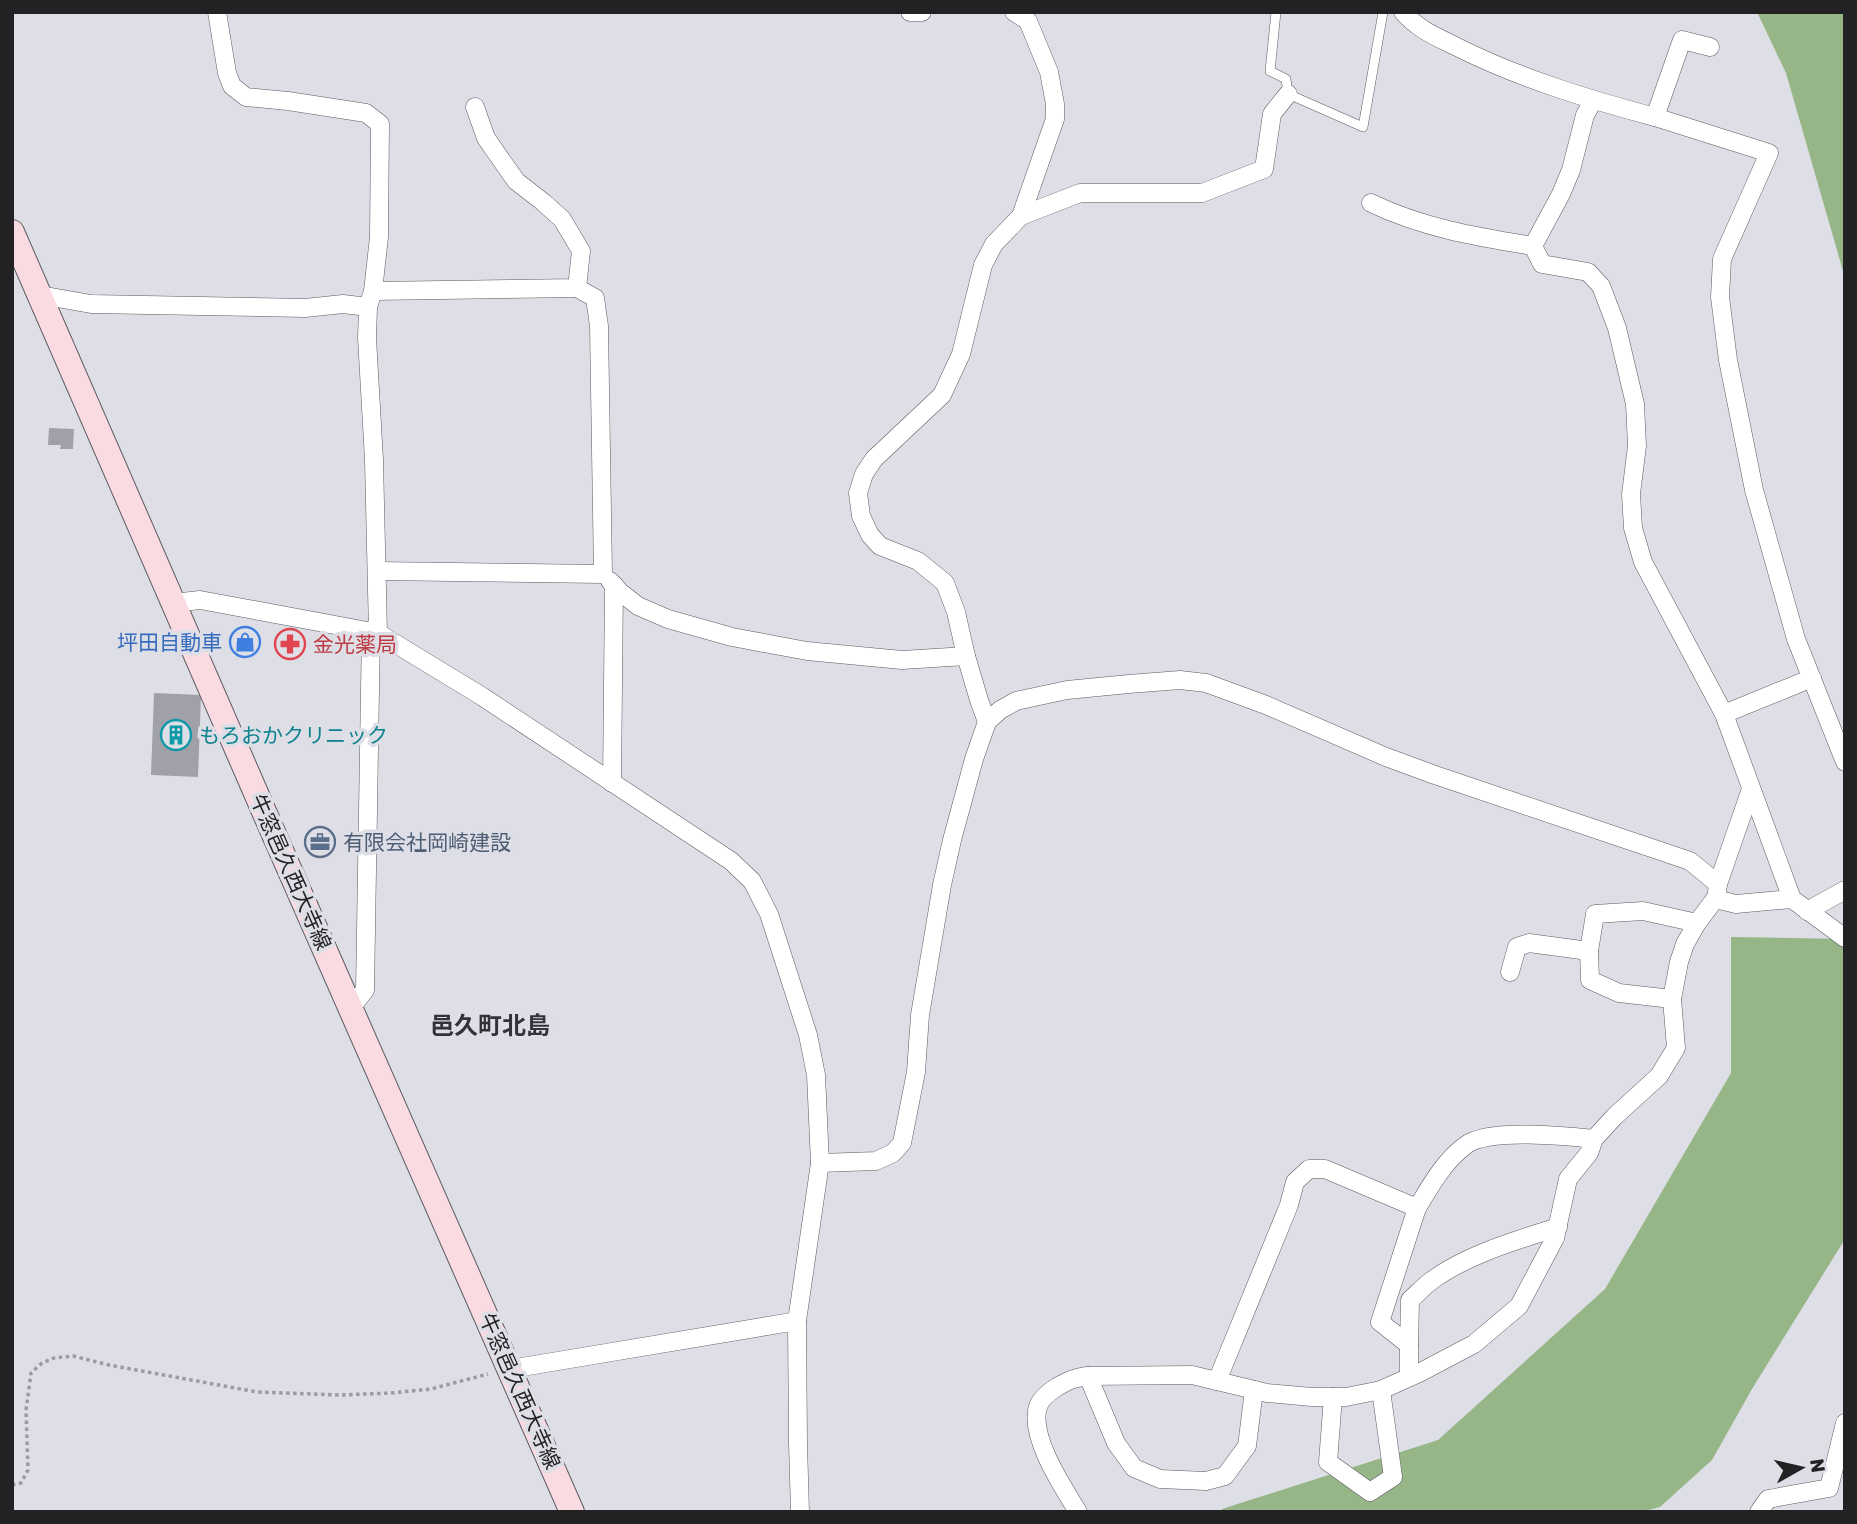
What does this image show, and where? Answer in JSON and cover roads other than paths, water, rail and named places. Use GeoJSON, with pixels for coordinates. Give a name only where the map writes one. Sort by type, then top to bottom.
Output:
{"type":"FeatureCollection","features":[{"type":"Feature","properties":{"kind":"main road","name":"牛窓邑久西大寺線"},"geometry":{"type":"LineString","coordinates":[[12,232],[572,1512]]}},
{"type":"Feature","properties":{"kind":"street"},"geometry":{"type":"LineString","coordinates":[[217,12],[227,73],[232,86],[246,97],[366,113],[380,124],[379,237],[367,338],[377,571],[365,990],[351,1008]]}},
{"type":"Feature","properties":{"kind":"street"},"geometry":{"type":"LineString","coordinates":[[910,12],[922,12]]}},
{"type":"Feature","properties":{"kind":"street"},"geometry":{"type":"LineString","coordinates":[[987,722],[965,656],[956,612],[945,583],[918,561],[880,546],[870,535],[861,516],[858,493],[864,474],[874,459],[942,395],[961,354],[983,265],[994,244],[1021,216],[1055,119],[1049,72],[1028,21],[1014,12]]}},
{"type":"Feature","properties":{"kind":"street"},"geometry":{"type":"LineString","coordinates":[[1403,12],[1415,26],[1488,63],[1593,100],[1769,153],[1722,259],[1720,297],[1728,360],[1754,490],[1796,639],[1845,762]]}},
{"type":"Feature","properties":{"kind":"street"},"geometry":{"type":"LineString","coordinates":[[1655,117],[1682,40],[1710,47]]}},
{"type":"Feature","properties":{"kind":"street"},"geometry":{"type":"LineString","coordinates":[[1021,216],[1080,194],[1202,192],[1264,169],[1272,114],[1288,94]]}},
{"type":"Feature","properties":{"kind":"street"},"geometry":{"type":"LineString","coordinates":[[1533,246],[1572,170],[1585,115],[1593,100]]}},
{"type":"Feature","properties":{"kind":"street"},"geometry":{"type":"LineString","coordinates":[[475,107],[486,138],[516,181],[562,219],[581,251],[577,288]]}},
{"type":"Feature","properties":{"kind":"street"},"geometry":{"type":"LineString","coordinates":[[1371,203],[1394,214],[1458,233],[1533,246]]}},
{"type":"Feature","properties":{"kind":"street"},"geometry":{"type":"LineString","coordinates":[[1533,246],[1542,264],[1588,272],[1601,286],[1617,328],[1635,404],[1637,446],[1631,494],[1633,528],[1643,562],[1724,714],[1792,899],[1845,938]]}},
{"type":"Feature","properties":{"kind":"street"},"geometry":{"type":"LineString","coordinates":[[40,295],[91,304],[305,308],[371,299],[577,288],[595,298],[599,326],[609,579],[612,783]]}},
{"type":"Feature","properties":{"kind":"street"},"geometry":{"type":"LineString","coordinates":[[377,571],[609,579],[638,606],[668,619],[732,637],[807,650],[902,660],[965,656]]}},
{"type":"Feature","properties":{"kind":"street"},"geometry":{"type":"LineString","coordinates":[[173,603],[200,600],[375,631],[483,697],[732,861],[752,881],[769,914],[807,1035],[816,1075],[820,1163],[797,1321],[800,1512]]}},
{"type":"Feature","properties":{"kind":"street"},"geometry":{"type":"LineString","coordinates":[[1724,714],[1812,678]]}},
{"type":"Feature","properties":{"kind":"street"},"geometry":{"type":"LineString","coordinates":[[820,1163],[876,1161],[893,1153],[902,1143],[916,1072],[920,1015],[952,840],[987,722],[1016,701],[1067,690],[1181,680],[1206,683],[1266,705],[1386,757],[1690,861],[1717,892],[1736,904],[1792,899]]}},
{"type":"Feature","properties":{"kind":"street"},"geometry":{"type":"LineString","coordinates":[[1078,1512],[1039,1437],[1036,1409],[1047,1393],[1072,1378],[1192,1375],[1267,1393],[1346,1397],[1381,1390],[1474,1344],[1519,1306],[1555,1238],[1568,1179],[1589,1153],[1594,1139],[1659,1076],[1676,1048],[1672,999],[1679,962],[1685,944],[1717,892],[1751,789]]}},
{"type":"Feature","properties":{"kind":"street"},"geometry":{"type":"LineString","coordinates":[[1807,911],[1845,890]]}},
{"type":"Feature","properties":{"kind":"street"},"geometry":{"type":"LineString","coordinates":[[1672,999],[1619,993],[1590,980],[1589,951],[1595,914],[1643,911],[1698,923]]}},
{"type":"Feature","properties":{"kind":"street"},"geometry":{"type":"LineString","coordinates":[[1510,972],[1517,947],[1529,943],[1589,951]]}},
{"type":"Feature","properties":{"kind":"street"},"geometry":{"type":"LineString","coordinates":[[1409,1345],[1380,1322],[1417,1208],[1450,1159],[1469,1142],[1495,1136],[1549,1134],[1594,1139]]}},
{"type":"Feature","properties":{"kind":"street"},"geometry":{"type":"LineString","coordinates":[[1217,1381],[1289,1205],[1295,1182],[1309,1169],[1325,1169],[1417,1208]]}},
{"type":"Feature","properties":{"kind":"street"},"geometry":{"type":"LineString","coordinates":[[1409,1377],[1410,1300],[1431,1281],[1453,1268],[1491,1250],[1558,1227]]}},
{"type":"Feature","properties":{"kind":"street"},"geometry":{"type":"LineString","coordinates":[[510,1369],[797,1321]]}},
{"type":"Feature","properties":{"kind":"street"},"geometry":{"type":"LineString","coordinates":[[1088,1376],[1116,1443],[1134,1468],[1160,1479],[1206,1481],[1225,1476],[1247,1446],[1254,1390]]}},
{"type":"Feature","properties":{"kind":"street"},"geometry":{"type":"LineString","coordinates":[[1333,1397],[1328,1462],[1370,1492],[1393,1477],[1381,1390]]}},
{"type":"Feature","properties":{"kind":"street"},"geometry":{"type":"LineString","coordinates":[[1759,1512],[1768,1499],[1829,1488],[1845,1423]]}},
{"type":"Feature","properties":{"kind":"lane"},"geometry":{"type":"LineString","coordinates":[[1276,12],[1270,71],[1286,79],[1288,94],[1363,127],[1383,12]]}},
{"type":"Feature","properties":{"kind":"place","name":"坪田自動車"},"geometry":{"type":"Point","coordinates":[245,642]}},
{"type":"Feature","properties":{"kind":"place","name":"金光薬局"},"geometry":{"type":"Point","coordinates":[290,644]}},
{"type":"Feature","properties":{"kind":"place","name":"もろおかクリニック"},"geometry":{"type":"Point","coordinates":[176,735]}},
{"type":"Feature","properties":{"kind":"place","name":"有限会社岡崎建設"},"geometry":{"type":"Point","coordinates":[320,842]}},
{"type":"Feature","properties":{"kind":"district","name":"邑久町北島"},"geometry":{"type":"Point","coordinates":[490,1026]}}]}
